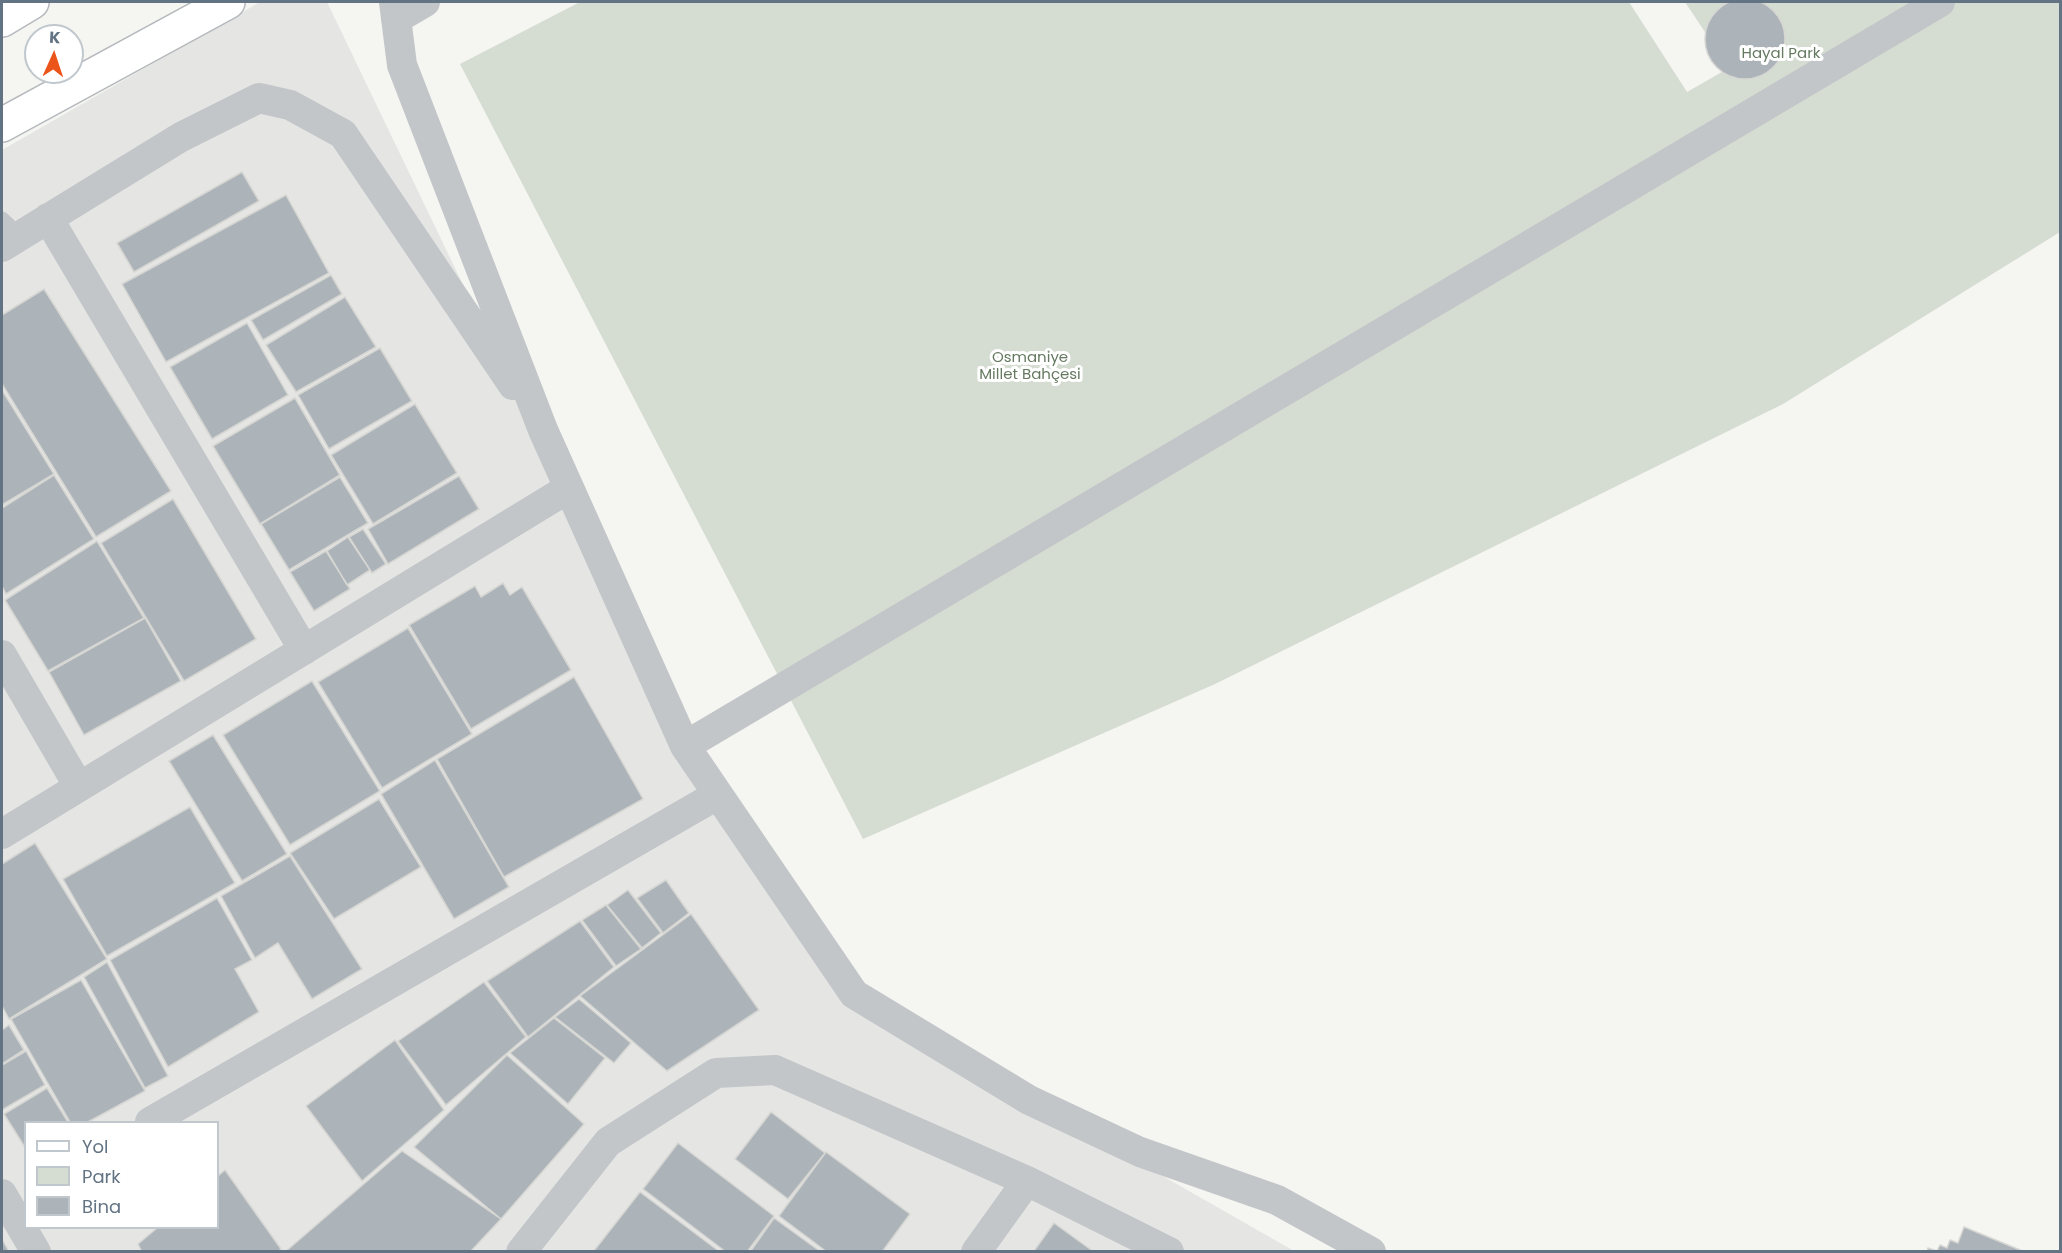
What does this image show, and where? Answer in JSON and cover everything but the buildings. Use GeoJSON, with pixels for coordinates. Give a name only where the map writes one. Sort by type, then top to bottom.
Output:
{"type":"FeatureCollection","features":[{"type":"Feature","properties":{"kind":"main road"},"geometry":{"type":"LineString","coordinates":[[2,20],[32,2]]}},
{"type":"Feature","properties":{"kind":"main road"},"geometry":{"type":"LineString","coordinates":[[2,125],[228,2]]}},
{"type":"Feature","properties":{"kind":"street"},"geometry":{"type":"LineString","coordinates":[[424,2],[395,10],[402,65],[543,430],[685,746],[854,994],[1029,1100],[1140,1152],[1277,1200],[1371,1251]]}},
{"type":"Feature","properties":{"kind":"street"},"geometry":{"type":"LineString","coordinates":[[685,746],[1940,2]]}},
{"type":"Feature","properties":{"kind":"street"},"geometry":{"type":"LineString","coordinates":[[8,234],[48,219],[181,137],[259,98],[290,105],[343,134],[543,430]]}},
{"type":"Feature","properties":{"kind":"street"},"geometry":{"type":"LineString","coordinates":[[48,219],[304,650]]}},
{"type":"Feature","properties":{"kind":"street"},"geometry":{"type":"LineString","coordinates":[[2,834],[569,488]]}},
{"type":"Feature","properties":{"kind":"street"},"geometry":{"type":"LineString","coordinates":[[2,655],[79,787]]}},
{"type":"Feature","properties":{"kind":"street"},"geometry":{"type":"LineString","coordinates":[[152,1121],[717,795]]}},
{"type":"Feature","properties":{"kind":"street"},"geometry":{"type":"LineString","coordinates":[[521,1251],[608,1143],[716,1073],[775,1070],[1027,1181],[1169,1251]]}},
{"type":"Feature","properties":{"kind":"street"},"geometry":{"type":"LineString","coordinates":[[976,1251],[1027,1181]]}},
{"type":"Feature","properties":{"kind":"street"},"geometry":{"type":"LineString","coordinates":[[12,1198],[24,1224]]}},
{"type":"Feature","properties":{"kind":"street"},"geometry":{"type":"LineString","coordinates":[[26,1229],[36,1251]]}},
{"type":"Feature","properties":{"kind":"shaded area"},"geometry":{"type":"Polygon","coordinates":[[[260,2],[327,2],[685,746],[854,994],[1007,1087],[1294,1251],[2,1251],[2,150],[260,2]]]}},
{"type":"Feature","properties":{"kind":"green space","name":"Osmaniye Millet Bahçesi"},"geometry":{"type":"Polygon","coordinates":[[[580,2],[1629,2],[1687,92],[1729,68],[1685,2],[2060,2],[2060,232],[1783,404],[1215,684],[863,839],[460,64],[580,2]]]}},
{"type":"Feature","properties":{"kind":"park label","name":"Hayal Park"},"geometry":{"type":"Point","coordinates":[1781,54]}}]}
